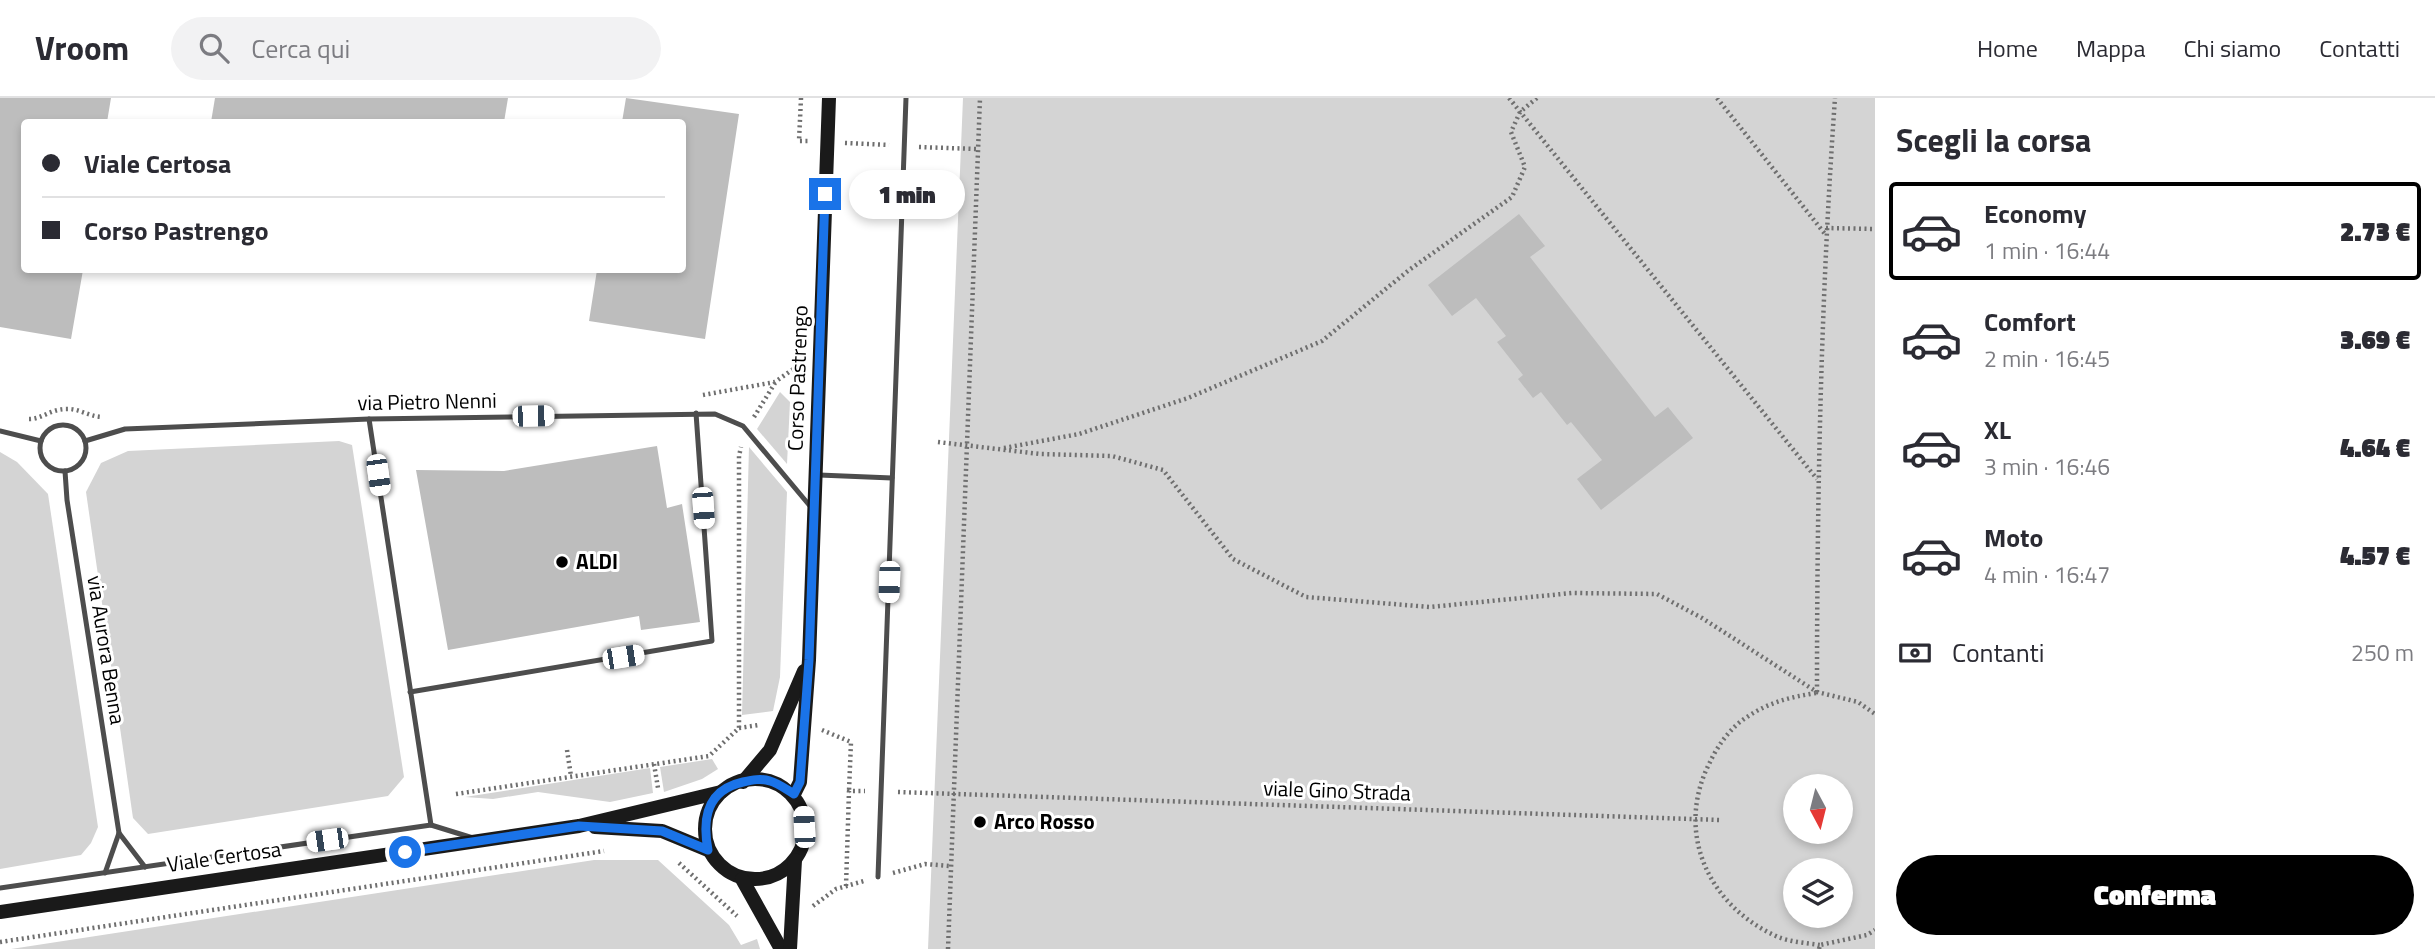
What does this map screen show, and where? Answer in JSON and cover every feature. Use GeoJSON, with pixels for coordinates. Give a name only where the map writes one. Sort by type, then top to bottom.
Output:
{"type":"FeatureCollection","features":[{"type":"Feature","properties":{"kind":"street","name":"Corso Pastrengo"},"geometry":{"type":"LineString","coordinates":[[794,794],[800,782],[809,660],[829,98]]}},
{"type":"Feature","properties":{"kind":"street","name":"Corso Pastrengo"},"geometry":{"type":"LineString","coordinates":[[743,782],[770,750],[809,660]]}},
{"type":"Feature","properties":{"kind":"street"},"geometry":{"type":"LineString","coordinates":[[781,949],[742,879],[720,865],[708,850],[704,829],[706,814],[727,786],[769,780],[794,794],[803,812],[804,827],[795,860],[790,949]]}},
{"type":"Feature","properties":{"kind":"street","name":"Viale Certosa"},"geometry":{"type":"LineString","coordinates":[[0,912],[579,826],[721,792]]}},
{"type":"Feature","properties":{"kind":"street","name":"Viale Certosa"},"geometry":{"type":"LineString","coordinates":[[579,826],[662,831],[708,850]]}},
{"type":"Feature","properties":{"kind":"street"},"geometry":{"type":"LineString","coordinates":[[742,879],[768,877],[782,872],[795,860]]}},
{"type":"Feature","properties":{"kind":"lane"},"geometry":{"type":"LineString","coordinates":[[878,877],[906,98]]}},
{"type":"Feature","properties":{"kind":"lane"},"geometry":{"type":"LineString","coordinates":[[410,692],[712,641],[696,413]]}},
{"type":"Feature","properties":{"kind":"lane","name":"via Pietro Nenni"},"geometry":{"type":"LineString","coordinates":[[85,441],[125,429],[369,419],[715,414],[743,426],[814,511]]}},
{"type":"Feature","properties":{"kind":"lane"},"geometry":{"type":"LineString","coordinates":[[369,419],[431,825]]}},
{"type":"Feature","properties":{"kind":"lane"},"geometry":{"type":"LineString","coordinates":[[60,425],[72,427],[85,441],[82,461],[65,471],[52,469],[43,460],[41,441],[48,431],[60,425]]}},
{"type":"Feature","properties":{"kind":"lane"},"geometry":{"type":"LineString","coordinates":[[0,431],[41,441]]}},
{"type":"Feature","properties":{"kind":"lane","name":"via Aurora Benna"},"geometry":{"type":"LineString","coordinates":[[65,471],[67,500],[119,833]]}},
{"type":"Feature","properties":{"kind":"lane"},"geometry":{"type":"LineString","coordinates":[[816,475],[892,478]]}},
{"type":"Feature","properties":{"kind":"lane"},"geometry":{"type":"LineString","coordinates":[[0,888],[431,825],[483,841]]}},
{"type":"Feature","properties":{"kind":"lane"},"geometry":{"type":"LineString","coordinates":[[119,833],[145,867]]}},
{"type":"Feature","properties":{"kind":"lane"},"geometry":{"type":"LineString","coordinates":[[105,873],[119,833]]}},
{"type":"Feature","properties":{"kind":"path"},"geometry":{"type":"LineString","coordinates":[[801,98],[799,141],[977,149]]}},
{"type":"Feature","properties":{"kind":"path"},"geometry":{"type":"LineString","coordinates":[[948,949],[979,98]]}},
{"type":"Feature","properties":{"kind":"path"},"geometry":{"type":"LineString","coordinates":[[1508,98],[1817,479]]}},
{"type":"Feature","properties":{"kind":"path"},"geometry":{"type":"LineString","coordinates":[[1000,449],[1091,430],[1188,398],[1322,341],[1409,270],[1512,197],[1525,167],[1511,132],[1520,112],[1537,98]]}},
{"type":"Feature","properties":{"kind":"path"},"geometry":{"type":"LineString","coordinates":[[1717,98],[1826,235]]}},
{"type":"Feature","properties":{"kind":"path"},"geometry":{"type":"LineString","coordinates":[[1817,692],[1817,479],[1826,228],[1835,98]]}},
{"type":"Feature","properties":{"kind":"path"},"geometry":{"type":"LineString","coordinates":[[1826,228],[1875,229]]}},
{"type":"Feature","properties":{"kind":"path"},"geometry":{"type":"LineString","coordinates":[[938,442],[1041,454],[1112,456],[1163,470],[1233,559],[1306,597],[1430,607],[1572,593],[1657,594],[1702,618],[1817,692],[1858,702],[1875,714]]}},
{"type":"Feature","properties":{"kind":"path"},"geometry":{"type":"LineString","coordinates":[[1817,692],[1779,699],[1745,718],[1718,746],[1700,781],[1695,819],[1701,857],[1718,892],[1746,920],[1781,939],[1820,947],[1867,935],[1875,930]]}},
{"type":"Feature","properties":{"kind":"path"},"geometry":{"type":"LineString","coordinates":[[567,750],[570,776]]}},
{"type":"Feature","properties":{"kind":"path"},"geometry":{"type":"LineString","coordinates":[[654,764],[659,792]]}},
{"type":"Feature","properties":{"kind":"path","name":"viale Gino Strada"},"geometry":{"type":"LineString","coordinates":[[953,793],[1720,820]]}},
{"type":"Feature","properties":{"kind":"path"},"geometry":{"type":"LineString","coordinates":[[0,942],[608,850]]}},
{"type":"Feature","properties":{"kind":"path"},"geometry":{"type":"LineString","coordinates":[[675,860],[741,922]]}},
{"type":"Feature","properties":{"kind":"path"},"geometry":{"type":"LineString","coordinates":[[803,915],[836,889],[846,887]]}},
{"type":"Feature","properties":{"kind":"shaded area"},"geometry":{"type":"Polygon","coordinates":[[[963,98],[1875,98],[1875,949],[928,949],[963,98]]]}},
{"type":"Feature","properties":{"kind":"shaded area"},"geometry":{"type":"Polygon","coordinates":[[[780,392],[790,402],[787,464],[757,429],[780,392]]]}},
{"type":"Feature","properties":{"kind":"shaded area"},"geometry":{"type":"Polygon","coordinates":[[[339,441],[352,445],[404,777],[388,796],[148,834],[133,818],[86,492],[101,463],[128,451],[339,441]]]}},
{"type":"Feature","properties":{"kind":"shaded area"},"geometry":{"type":"Polygon","coordinates":[[[749,447],[787,492],[780,677],[773,711],[742,715],[749,447]]]}},
{"type":"Feature","properties":{"kind":"shaded area"},"geometry":{"type":"Polygon","coordinates":[[[0,452],[17,462],[48,494],[98,827],[91,843],[81,855],[0,869],[0,452]]]}},
{"type":"Feature","properties":{"kind":"shaded area"},"geometry":{"type":"Polygon","coordinates":[[[712,759],[718,769],[702,779],[664,792],[660,767],[712,759]]]}},
{"type":"Feature","properties":{"kind":"shaded area"},"geometry":{"type":"Polygon","coordinates":[[[650,768],[653,793],[610,802],[538,792],[493,799],[465,797],[650,768]]]}},
{"type":"Feature","properties":{"kind":"shaded area"},"geometry":{"type":"Polygon","coordinates":[[[594,860],[658,860],[729,925],[741,945],[757,939],[760,949],[11,949],[594,860]]]}},
{"type":"Feature","properties":{"kind":"building"},"geometry":{"type":"Polygon","coordinates":[[[0,98],[111,98],[108,119],[21,119],[21,273],[82,273],[71,339],[0,327],[0,98]]]}},
{"type":"Feature","properties":{"kind":"building"},"geometry":{"type":"Polygon","coordinates":[[[215,98],[508,98],[504,119],[212,119],[215,98]]]}},
{"type":"Feature","properties":{"kind":"building"},"geometry":{"type":"Polygon","coordinates":[[[626,98],[739,114],[705,339],[589,321],[597,273],[686,273],[686,119],[622,119],[626,98]]]}},
{"type":"Feature","properties":{"kind":"building"},"geometry":{"type":"Polygon","coordinates":[[[1519,214],[1545,246],[1530,257],[1655,417],[1668,407],[1693,438],[1601,510],[1577,479],[1602,460],[1571,422],[1567,425],[1541,392],[1533,398],[1518,379],[1523,375],[1497,342],[1506,336],[1476,298],[1452,316],[1428,285],[1519,214]]]}},
{"type":"Feature","properties":{"kind":"building","name":"ALDI"},"geometry":{"type":"Polygon","coordinates":[[[657,446],[667,508],[682,504],[700,622],[641,630],[639,616],[448,650],[416,470],[504,471],[657,446]]]}},
{"type":"Feature","properties":{"kind":"place","name":"ALDI"},"geometry":{"type":"Point","coordinates":[562,562]}},
{"type":"Feature","properties":{"kind":"place","name":"Arco Rosso"},"geometry":{"type":"Point","coordinates":[980,822]}},
{"type":"Feature","properties":{"kind":"route"},"geometry":{"type":"LineString","coordinates":[[405,852],[579,826],[662,831],[708,850],[704,829],[706,814],[715,798],[727,786],[756,779],[769,780],[794,794],[800,782],[809,660],[825,194]]}}]}
